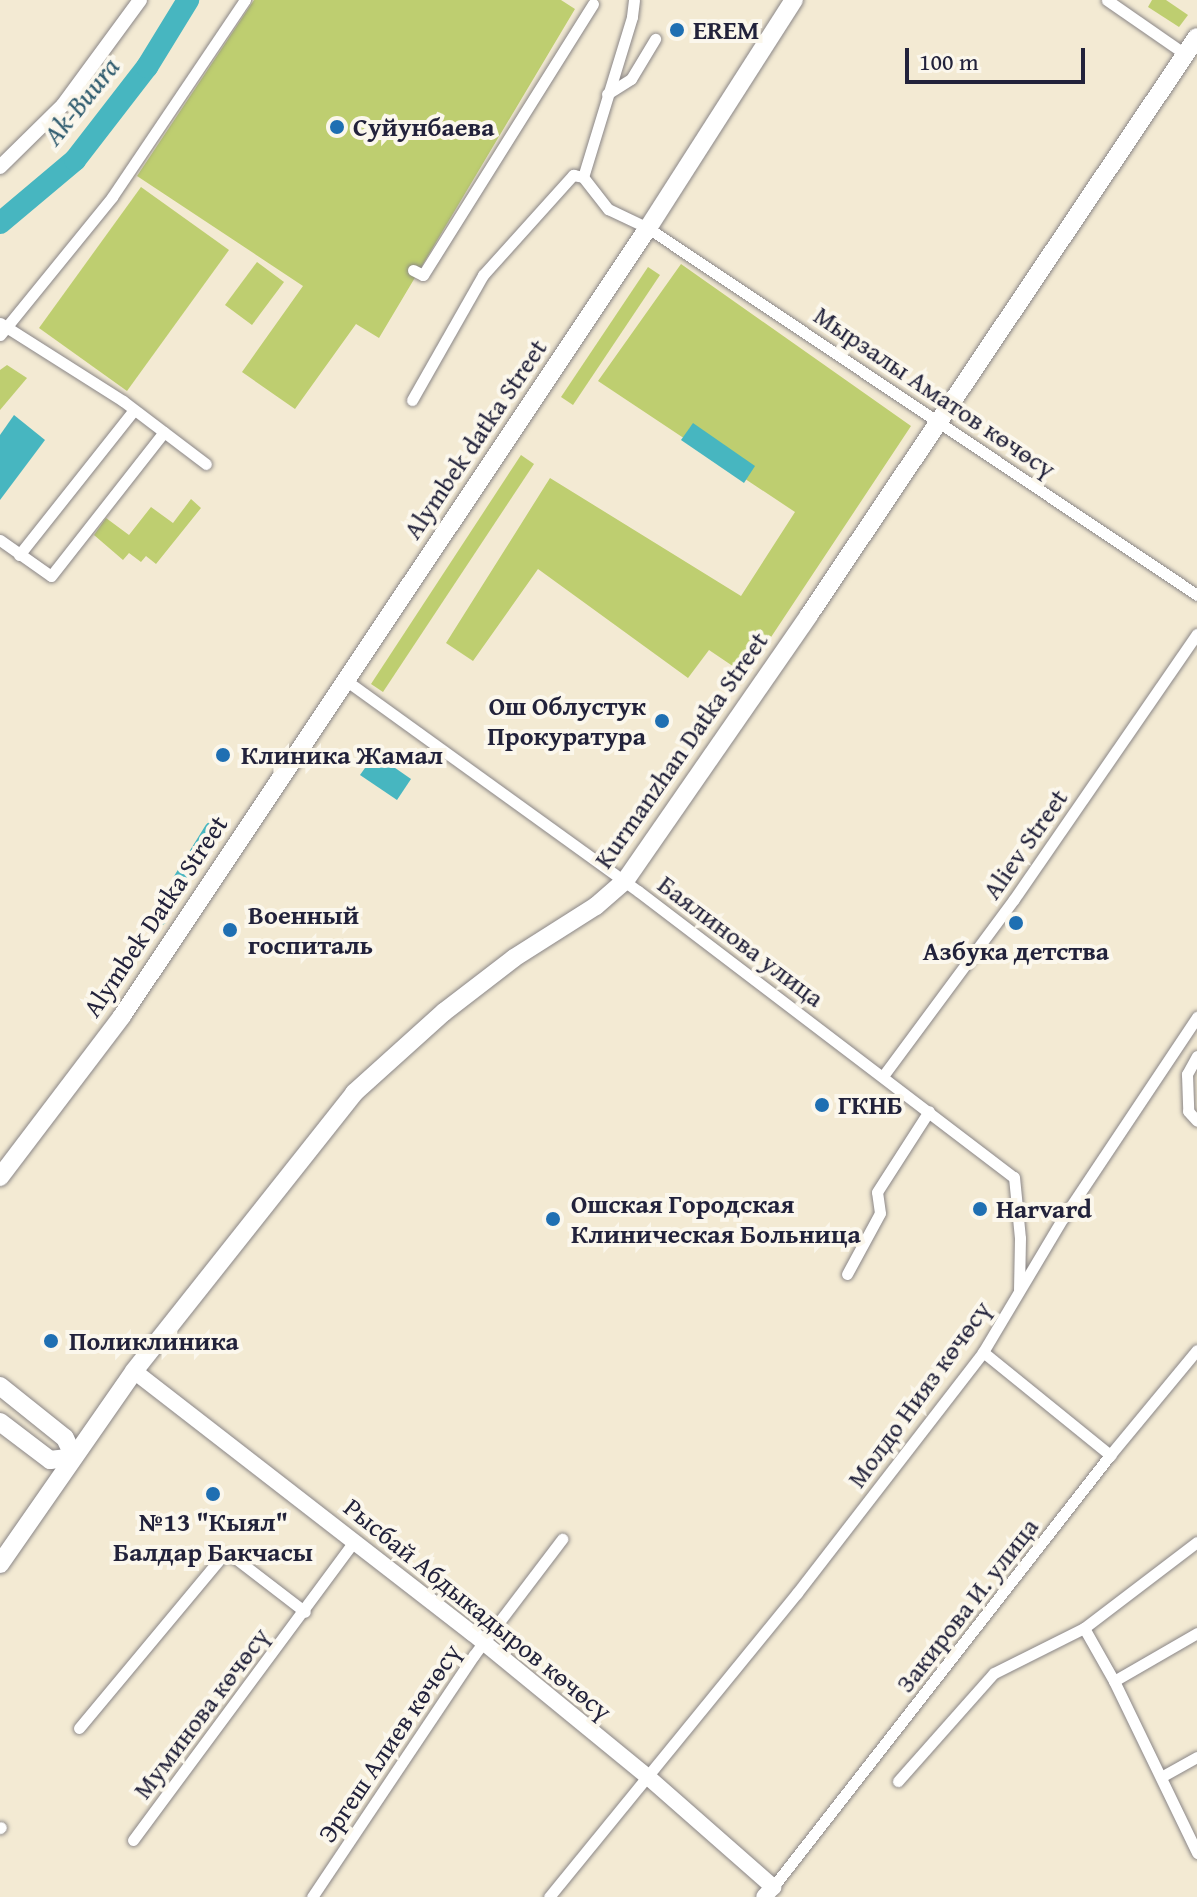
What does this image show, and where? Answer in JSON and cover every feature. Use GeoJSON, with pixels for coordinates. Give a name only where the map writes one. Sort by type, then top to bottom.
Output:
{"type":"FeatureCollection","features":[{"type":"Feature","properties":{"kind":"main road"},"geometry":{"type":"LineString","coordinates":[[648,228],[794,0]]}},
{"type":"Feature","properties":{"kind":"main road","name":"Kurmanzhan Datka Street"},"geometry":{"type":"LineString","coordinates":[[0,1564],[134,1371],[354,1093],[444,1012],[514,958],[596,906],[625,881],[940,421],[1197,37]]}},
{"type":"Feature","properties":{"kind":"main road","name":"Alymbek datka Street"},"geometry":{"type":"LineString","coordinates":[[344,679],[648,228]]}},
{"type":"Feature","properties":{"kind":"main road","name":"Alymbek Datka Street"},"geometry":{"type":"LineString","coordinates":[[0,1177],[122,1016],[344,679]]}},
{"type":"Feature","properties":{"kind":"main road","name":"Рысбай Абдыкадыров көчөсү"},"geometry":{"type":"LineString","coordinates":[[134,1371],[484,1642],[648,1777],[769,1892]]}},
{"type":"Feature","properties":{"kind":"main road"},"geometry":{"type":"LineString","coordinates":[[0,1386],[65,1438],[74,1457],[50,1460],[0,1422]]}},
{"type":"Feature","properties":{"kind":"street"},"geometry":{"type":"LineString","coordinates":[[0,167],[63,105],[140,0]]}},
{"type":"Feature","properties":{"kind":"street"},"geometry":{"type":"LineString","coordinates":[[206,464],[134,410],[2,329],[112,197],[245,0]]}},
{"type":"Feature","properties":{"kind":"street"},"geometry":{"type":"LineString","coordinates":[[412,400],[483,275],[573,175],[583,177],[632,17],[634,0]]}},
{"type":"Feature","properties":{"kind":"street"},"geometry":{"type":"LineString","coordinates":[[1107,0],[1185,54]]}},
{"type":"Feature","properties":{"kind":"street"},"geometry":{"type":"LineString","coordinates":[[413,270],[423,275],[593,4]]}},
{"type":"Feature","properties":{"kind":"street"},"geometry":{"type":"LineString","coordinates":[[607,94],[631,79],[655,39]]}},
{"type":"Feature","properties":{"kind":"street","name":"Мырзалы Аматов көчөсү"},"geometry":{"type":"LineString","coordinates":[[583,177],[608,209],[648,228],[1197,595]]}},
{"type":"Feature","properties":{"kind":"street"},"geometry":{"type":"LineString","coordinates":[[19,555],[134,410]]}},
{"type":"Feature","properties":{"kind":"street"},"geometry":{"type":"LineString","coordinates":[[0,540],[51,576],[164,432]]}},
{"type":"Feature","properties":{"kind":"street","name":"Aliev Street"},"geometry":{"type":"LineString","coordinates":[[883,1076],[1014,899],[1197,634]]}},
{"type":"Feature","properties":{"kind":"street","name":"Баялинова улица"},"geometry":{"type":"LineString","coordinates":[[344,679],[625,881],[1014,1177],[1020,1238],[1019,1291]]}},
{"type":"Feature","properties":{"kind":"street","name":"Молдо Нияз көчөсү"},"geometry":{"type":"LineString","coordinates":[[549,1897],[648,1777],[983,1352],[1063,1218],[1197,1017]]}},
{"type":"Feature","properties":{"kind":"street"},"geometry":{"type":"LineString","coordinates":[[1197,1056],[1187,1074],[1188,1111],[1197,1121]]}},
{"type":"Feature","properties":{"kind":"street"},"geometry":{"type":"LineString","coordinates":[[847,1274],[880,1213],[877,1192],[929,1111]]}},
{"type":"Feature","properties":{"kind":"street","name":"Закирова И. улица"},"geometry":{"type":"LineString","coordinates":[[769,1892],[1110,1455],[1197,1350]]}},
{"type":"Feature","properties":{"kind":"street"},"geometry":{"type":"LineString","coordinates":[[983,1352],[1110,1455]]}},
{"type":"Feature","properties":{"kind":"street","name":"Эргеш Алиев көчөсү"},"geometry":{"type":"LineString","coordinates":[[312,1897],[484,1642],[562,1539]]}},
{"type":"Feature","properties":{"kind":"street","name":"Муминова көчөсү"},"geometry":{"type":"LineString","coordinates":[[133,1840],[305,1612],[354,1541]]}},
{"type":"Feature","properties":{"kind":"street"},"geometry":{"type":"LineString","coordinates":[[898,1781],[994,1673],[1084,1628],[1197,1542]]}},
{"type":"Feature","properties":{"kind":"street"},"geometry":{"type":"LineString","coordinates":[[79,1728],[223,1555],[235,1558],[305,1612]]}},
{"type":"Feature","properties":{"kind":"street"},"geometry":{"type":"LineString","coordinates":[[1084,1628],[1114,1681],[1197,1853]]}},
{"type":"Feature","properties":{"kind":"street"},"geometry":{"type":"LineString","coordinates":[[1114,1681],[1197,1633]]}},
{"type":"Feature","properties":{"kind":"street"},"geometry":{"type":"LineString","coordinates":[[1161,1777],[1197,1757]]}},
{"type":"Feature","properties":{"kind":"green space","name":"Суйунбаева"},"geometry":{"type":"Polygon","coordinates":[[[254,0],[561,0],[575,9],[379,338],[356,324],[295,409],[242,372],[303,286],[137,176],[254,0]]]}},
{"type":"Feature","properties":{"kind":"green space"},"geometry":{"type":"Polygon","coordinates":[[[1152,0],[1166,0],[1188,15],[1179,27],[1148,7],[1152,0]]]}},
{"type":"Feature","properties":{"kind":"green space"},"geometry":{"type":"Polygon","coordinates":[[[141,187],[229,250],[127,391],[39,328],[141,187]]]}},
{"type":"Feature","properties":{"kind":"green space"},"geometry":{"type":"Polygon","coordinates":[[[257,262],[284,282],[252,325],[225,305],[257,262]]]}},
{"type":"Feature","properties":{"kind":"green space"},"geometry":{"type":"Polygon","coordinates":[[[681,264],[911,426],[746,675],[709,650],[688,678],[538,569],[473,661],[446,643],[550,478],[741,596],[795,512],[598,381],[681,264]]]}},
{"type":"Feature","properties":{"kind":"green space"},"geometry":{"type":"Polygon","coordinates":[[[648,267],[660,275],[573,405],[561,397],[648,267]]]}},
{"type":"Feature","properties":{"kind":"green space"},"geometry":{"type":"Polygon","coordinates":[[[7,365],[27,378],[0,410],[0,370],[7,365]]]}},
{"type":"Feature","properties":{"kind":"green space"},"geometry":{"type":"Polygon","coordinates":[[[521,455],[534,464],[383,692],[371,684],[521,455]]]}},
{"type":"Feature","properties":{"kind":"green space"},"geometry":{"type":"Polygon","coordinates":[[[191,499],[201,508],[156,564],[146,556],[141,562],[129,553],[123,560],[94,535],[106,518],[129,535],[151,507],[173,523],[191,499]]]}},
{"type":"Feature","properties":{"kind":"water"},"geometry":{"type":"Polygon","coordinates":[[[14,415],[45,440],[0,500],[0,435],[14,415]]]}},
{"type":"Feature","properties":{"kind":"water"},"geometry":{"type":"Polygon","coordinates":[[[693,423],[755,466],[744,483],[681,440],[693,423]]]}},
{"type":"Feature","properties":{"kind":"water"},"geometry":{"type":"Polygon","coordinates":[[[375,754],[411,779],[397,800],[360,775],[375,754]]]}},
{"type":"Feature","properties":{"kind":"waterway","name":"Ak-Buura"},"geometry":{"type":"LineString","coordinates":[[0,223],[75,160],[147,67],[188,0]]}},
{"type":"Feature","properties":{"kind":"waterway"},"geometry":{"type":"LineString","coordinates":[[161,919],[175,886],[211,828]]}},
{"type":"Feature","properties":{"kind":"place","name":"EREM"},"geometry":{"type":"Point","coordinates":[677,30]}},
{"type":"Feature","properties":{"kind":"place","name":"Суйунбаева"},"geometry":{"type":"Point","coordinates":[337,127]}},
{"type":"Feature","properties":{"kind":"place","name":"Ош Облустук Прокуратура"},"geometry":{"type":"Point","coordinates":[662,721]}},
{"type":"Feature","properties":{"kind":"place","name":"Клиника Жамал"},"geometry":{"type":"Point","coordinates":[223,755]}},
{"type":"Feature","properties":{"kind":"place","name":"Азбука детства"},"geometry":{"type":"Point","coordinates":[1016,923]}},
{"type":"Feature","properties":{"kind":"place","name":"Военный госпиталь"},"geometry":{"type":"Point","coordinates":[230,930]}},
{"type":"Feature","properties":{"kind":"place","name":"ГКНБ"},"geometry":{"type":"Point","coordinates":[822,1105]}},
{"type":"Feature","properties":{"kind":"place","name":"Harvard"},"geometry":{"type":"Point","coordinates":[980,1209]}},
{"type":"Feature","properties":{"kind":"place","name":"Ошская Городская Клиническая Больница"},"geometry":{"type":"Point","coordinates":[553,1219]}},
{"type":"Feature","properties":{"kind":"place","name":"Поликлиника"},"geometry":{"type":"Point","coordinates":[51,1341]}},
{"type":"Feature","properties":{"kind":"place","name":"№13 \"Кыял\" Балдар Бакчасы"},"geometry":{"type":"Point","coordinates":[213,1494]}}]}
